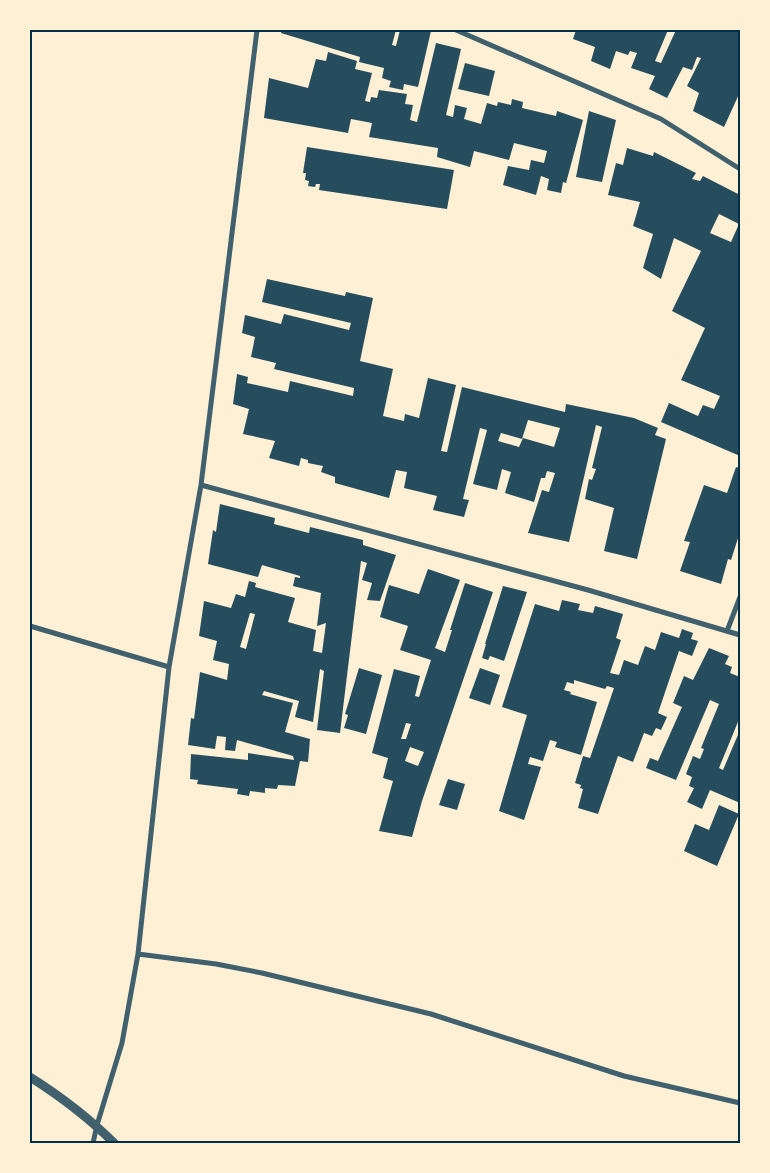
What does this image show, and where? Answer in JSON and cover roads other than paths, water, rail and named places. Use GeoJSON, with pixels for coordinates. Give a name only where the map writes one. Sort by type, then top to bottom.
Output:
{"type":"FeatureCollection","features":[{"type":"Feature","properties":{"kind":"street"},"geometry":{"type":"LineString","coordinates":[[93,1143],[122,1042],[138,954],[169,667],[201,485],[257,30]]}},
{"type":"Feature","properties":{"kind":"street"},"geometry":{"type":"LineString","coordinates":[[456,30],[661,118],[740,169]]}},
{"type":"Feature","properties":{"kind":"street"},"geometry":{"type":"LineString","coordinates":[[201,485],[588,590],[740,635]]}},
{"type":"Feature","properties":{"kind":"street"},"geometry":{"type":"LineString","coordinates":[[727,631],[740,597]]}},
{"type":"Feature","properties":{"kind":"street"},"geometry":{"type":"LineString","coordinates":[[30,626],[169,667]]}},
{"type":"Feature","properties":{"kind":"street"},"geometry":{"type":"LineString","coordinates":[[138,954],[216,964],[262,973],[431,1014],[624,1076],[740,1103]]}},
{"type":"Feature","properties":{"kind":"street"},"geometry":{"type":"LineString","coordinates":[[30,1077],[54,1092],[97,1125],[114,1143]]}}]}
